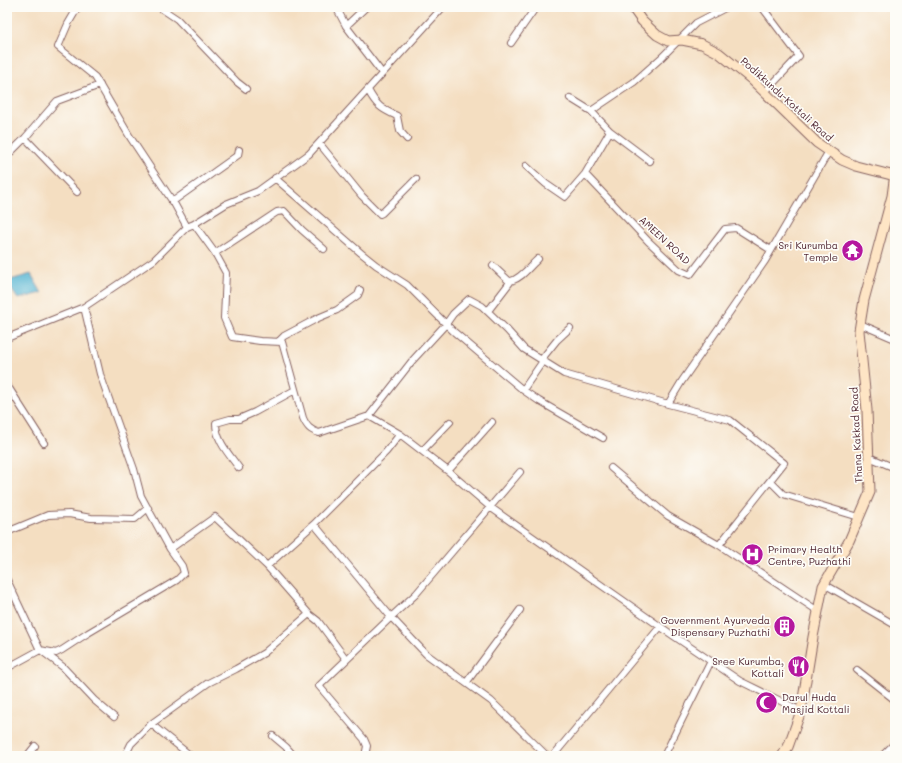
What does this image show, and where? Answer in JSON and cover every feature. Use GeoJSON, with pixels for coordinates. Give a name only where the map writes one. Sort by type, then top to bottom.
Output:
{"type":"FeatureCollection","features":[{"type":"Feature","properties":{"kind":"main road","name":"Podikkundu-Kottali Road"},"geometry":{"type":"LineString","coordinates":[[632,7],[642,21],[657,36],[668,41],[678,40],[702,44],[720,53],[751,78],[817,143],[842,160],[856,166],[895,174]]}},
{"type":"Feature","properties":{"kind":"main road","name":"Thana Kakkad Road"},"geometry":{"type":"LineString","coordinates":[[782,756],[788,747],[801,711],[824,584],[849,541],[870,492],[867,410],[859,331],[864,300],[893,197],[895,174]]}},
{"type":"Feature","properties":{"kind":"street"},"geometry":{"type":"LineString","coordinates":[[78,7],[68,24],[58,47],[95,77],[130,137],[187,227]]}},
{"type":"Feature","properties":{"kind":"street"},"geometry":{"type":"LineString","coordinates":[[159,7],[177,19],[237,82],[246,89]]}},
{"type":"Feature","properties":{"kind":"street"},"geometry":{"type":"LineString","coordinates":[[336,7],[346,26],[382,73]]}},
{"type":"Feature","properties":{"kind":"street"},"geometry":{"type":"LineString","coordinates":[[346,26],[366,7]]}},
{"type":"Feature","properties":{"kind":"street"},"geometry":{"type":"LineString","coordinates":[[7,338],[84,307],[154,260],[187,227],[226,204],[258,191],[309,154],[443,7]]}},
{"type":"Feature","properties":{"kind":"street"},"geometry":{"type":"LineString","coordinates":[[511,43],[536,7]]}},
{"type":"Feature","properties":{"kind":"street"},"geometry":{"type":"LineString","coordinates":[[591,111],[634,82],[661,58],[696,23],[727,7]]}},
{"type":"Feature","properties":{"kind":"street"},"geometry":{"type":"LineString","coordinates":[[762,7],[799,56],[765,92]]}},
{"type":"Feature","properties":{"kind":"street"},"geometry":{"type":"LineString","coordinates":[[7,156],[26,138],[57,101],[100,85]]}},
{"type":"Feature","properties":{"kind":"street"},"geometry":{"type":"LineString","coordinates":[[368,90],[374,102],[383,110],[397,116],[400,131],[408,139]]}},
{"type":"Feature","properties":{"kind":"street"},"geometry":{"type":"LineString","coordinates":[[570,98],[591,111],[610,131],[650,161]]}},
{"type":"Feature","properties":{"kind":"street"},"geometry":{"type":"LineString","coordinates":[[526,166],[546,184],[565,197],[586,174],[610,131]]}},
{"type":"Feature","properties":{"kind":"street"},"geometry":{"type":"LineString","coordinates":[[26,138],[77,192]]}},
{"type":"Feature","properties":{"kind":"street"},"geometry":{"type":"LineString","coordinates":[[319,143],[362,196],[380,214],[416,179]]}},
{"type":"Feature","properties":{"kind":"street"},"geometry":{"type":"LineString","coordinates":[[172,202],[238,155],[240,150]]}},
{"type":"Feature","properties":{"kind":"street"},"geometry":{"type":"LineString","coordinates":[[668,404],[771,250],[829,151]]}},
{"type":"Feature","properties":{"kind":"street","name":"AMEEN ROAD"},"geometry":{"type":"LineString","coordinates":[[586,174],[648,241],[679,270],[690,275],[725,229],[736,228],[771,250]]}},
{"type":"Feature","properties":{"kind":"street"},"geometry":{"type":"LineString","coordinates":[[274,178],[361,253],[376,265],[407,285],[453,331],[523,390],[550,408],[603,438]]}},
{"type":"Feature","properties":{"kind":"street"},"geometry":{"type":"LineString","coordinates":[[214,253],[277,212],[284,211],[302,230],[324,249]]}},
{"type":"Feature","properties":{"kind":"street"},"geometry":{"type":"LineString","coordinates":[[194,224],[226,273],[224,318],[232,337],[282,342],[305,422],[307,427],[313,431],[320,433],[369,416],[412,361],[469,298],[488,311],[524,349],[564,374],[730,420],[784,463],[719,545]]}},
{"type":"Feature","properties":{"kind":"street"},"geometry":{"type":"LineString","coordinates":[[488,311],[510,282],[522,275],[538,258]]}},
{"type":"Feature","properties":{"kind":"street"},"geometry":{"type":"LineString","coordinates":[[493,266],[510,282]]}},
{"type":"Feature","properties":{"kind":"street"},"geometry":{"type":"LineString","coordinates":[[278,342],[284,336],[337,310],[358,294],[360,290]]}},
{"type":"Feature","properties":{"kind":"street"},"geometry":{"type":"LineString","coordinates":[[7,668],[40,650],[56,653],[62,650],[177,580],[184,573],[182,566],[170,549],[141,496],[134,469],[100,374],[84,307]]}},
{"type":"Feature","properties":{"kind":"street"},"geometry":{"type":"LineString","coordinates":[[860,324],[895,339]]}},
{"type":"Feature","properties":{"kind":"street"},"geometry":{"type":"LineString","coordinates":[[523,390],[557,340],[570,328]]}},
{"type":"Feature","properties":{"kind":"street"},"geometry":{"type":"LineString","coordinates":[[7,385],[44,443]]}},
{"type":"Feature","properties":{"kind":"street"},"geometry":{"type":"LineString","coordinates":[[239,468],[221,442],[216,429],[216,423],[230,419],[239,419],[256,412],[295,390]]}},
{"type":"Feature","properties":{"kind":"street"},"geometry":{"type":"LineString","coordinates":[[369,416],[400,434],[448,471],[490,507],[660,627],[740,681],[801,711]]}},
{"type":"Feature","properties":{"kind":"street"},"geometry":{"type":"LineString","coordinates":[[422,451],[450,422]]}},
{"type":"Feature","properties":{"kind":"street"},"geometry":{"type":"LineString","coordinates":[[448,471],[492,422]]}},
{"type":"Feature","properties":{"kind":"street"},"geometry":{"type":"LineString","coordinates":[[267,566],[314,524],[386,452],[400,434]]}},
{"type":"Feature","properties":{"kind":"street"},"geometry":{"type":"LineString","coordinates":[[868,457],[895,468]]}},
{"type":"Feature","properties":{"kind":"street"},"geometry":{"type":"LineString","coordinates":[[611,468],[668,516],[719,545],[818,611]]}},
{"type":"Feature","properties":{"kind":"street"},"geometry":{"type":"LineString","coordinates":[[365,756],[367,746],[364,739],[318,686],[416,594],[520,472]]}},
{"type":"Feature","properties":{"kind":"street"},"geometry":{"type":"LineString","coordinates":[[770,481],[783,494],[859,517]]}},
{"type":"Feature","properties":{"kind":"street"},"geometry":{"type":"LineString","coordinates":[[7,532],[48,515],[69,514],[91,518],[135,519],[148,508]]}},
{"type":"Feature","properties":{"kind":"street"},"geometry":{"type":"LineString","coordinates":[[170,549],[215,517],[267,566],[309,614],[318,621],[346,659]]}},
{"type":"Feature","properties":{"kind":"street"},"geometry":{"type":"LineString","coordinates":[[314,524],[392,617],[426,654],[491,701],[547,756]]}},
{"type":"Feature","properties":{"kind":"street"},"geometry":{"type":"LineString","coordinates":[[7,580],[40,650],[63,667],[94,700],[114,717]]}},
{"type":"Feature","properties":{"kind":"street"},"geometry":{"type":"LineString","coordinates":[[824,584],[895,625]]}},
{"type":"Feature","properties":{"kind":"street"},"geometry":{"type":"LineString","coordinates":[[466,683],[520,610]]}},
{"type":"Feature","properties":{"kind":"street"},"geometry":{"type":"LineString","coordinates":[[125,756],[131,744],[151,724],[208,683],[264,653],[309,614]]}},
{"type":"Feature","properties":{"kind":"street"},"geometry":{"type":"LineString","coordinates":[[552,756],[660,627]]}},
{"type":"Feature","properties":{"kind":"street"},"geometry":{"type":"LineString","coordinates":[[664,756],[711,661]]}},
{"type":"Feature","properties":{"kind":"street"},"geometry":{"type":"LineString","coordinates":[[857,670],[895,700]]}},
{"type":"Feature","properties":{"kind":"street"},"geometry":{"type":"LineString","coordinates":[[151,724],[191,756]]}},
{"type":"Feature","properties":{"kind":"street"},"geometry":{"type":"LineString","coordinates":[[273,736],[294,756]]}},
{"type":"Feature","properties":{"kind":"street"},"geometry":{"type":"LineString","coordinates":[[882,756],[895,743]]}},
{"type":"Feature","properties":{"kind":"street"},"geometry":{"type":"LineString","coordinates":[[27,756],[35,746]]}},
{"type":"Feature","properties":{"kind":"water"},"geometry":{"type":"Polygon","coordinates":[[[31,274],[42,293],[18,299],[7,281],[31,274]]]}},
{"type":"Feature","properties":{"kind":"place","name":"Sri Kurumba Temple"},"geometry":{"type":"Point","coordinates":[853,251]}},
{"type":"Feature","properties":{"kind":"place","name":"Primary Health Centre, Puzhathi"},"geometry":{"type":"Point","coordinates":[753,555]}},
{"type":"Feature","properties":{"kind":"place","name":"Government Ayurveda Dispensary Puzhathi"},"geometry":{"type":"Point","coordinates":[785,626]}},
{"type":"Feature","properties":{"kind":"place","name":"Sree Kurumba, Kottali"},"geometry":{"type":"Point","coordinates":[799,667]}},
{"type":"Feature","properties":{"kind":"place","name":"Darul Huda Masjid Kottali"},"geometry":{"type":"Point","coordinates":[766,703]}}]}
